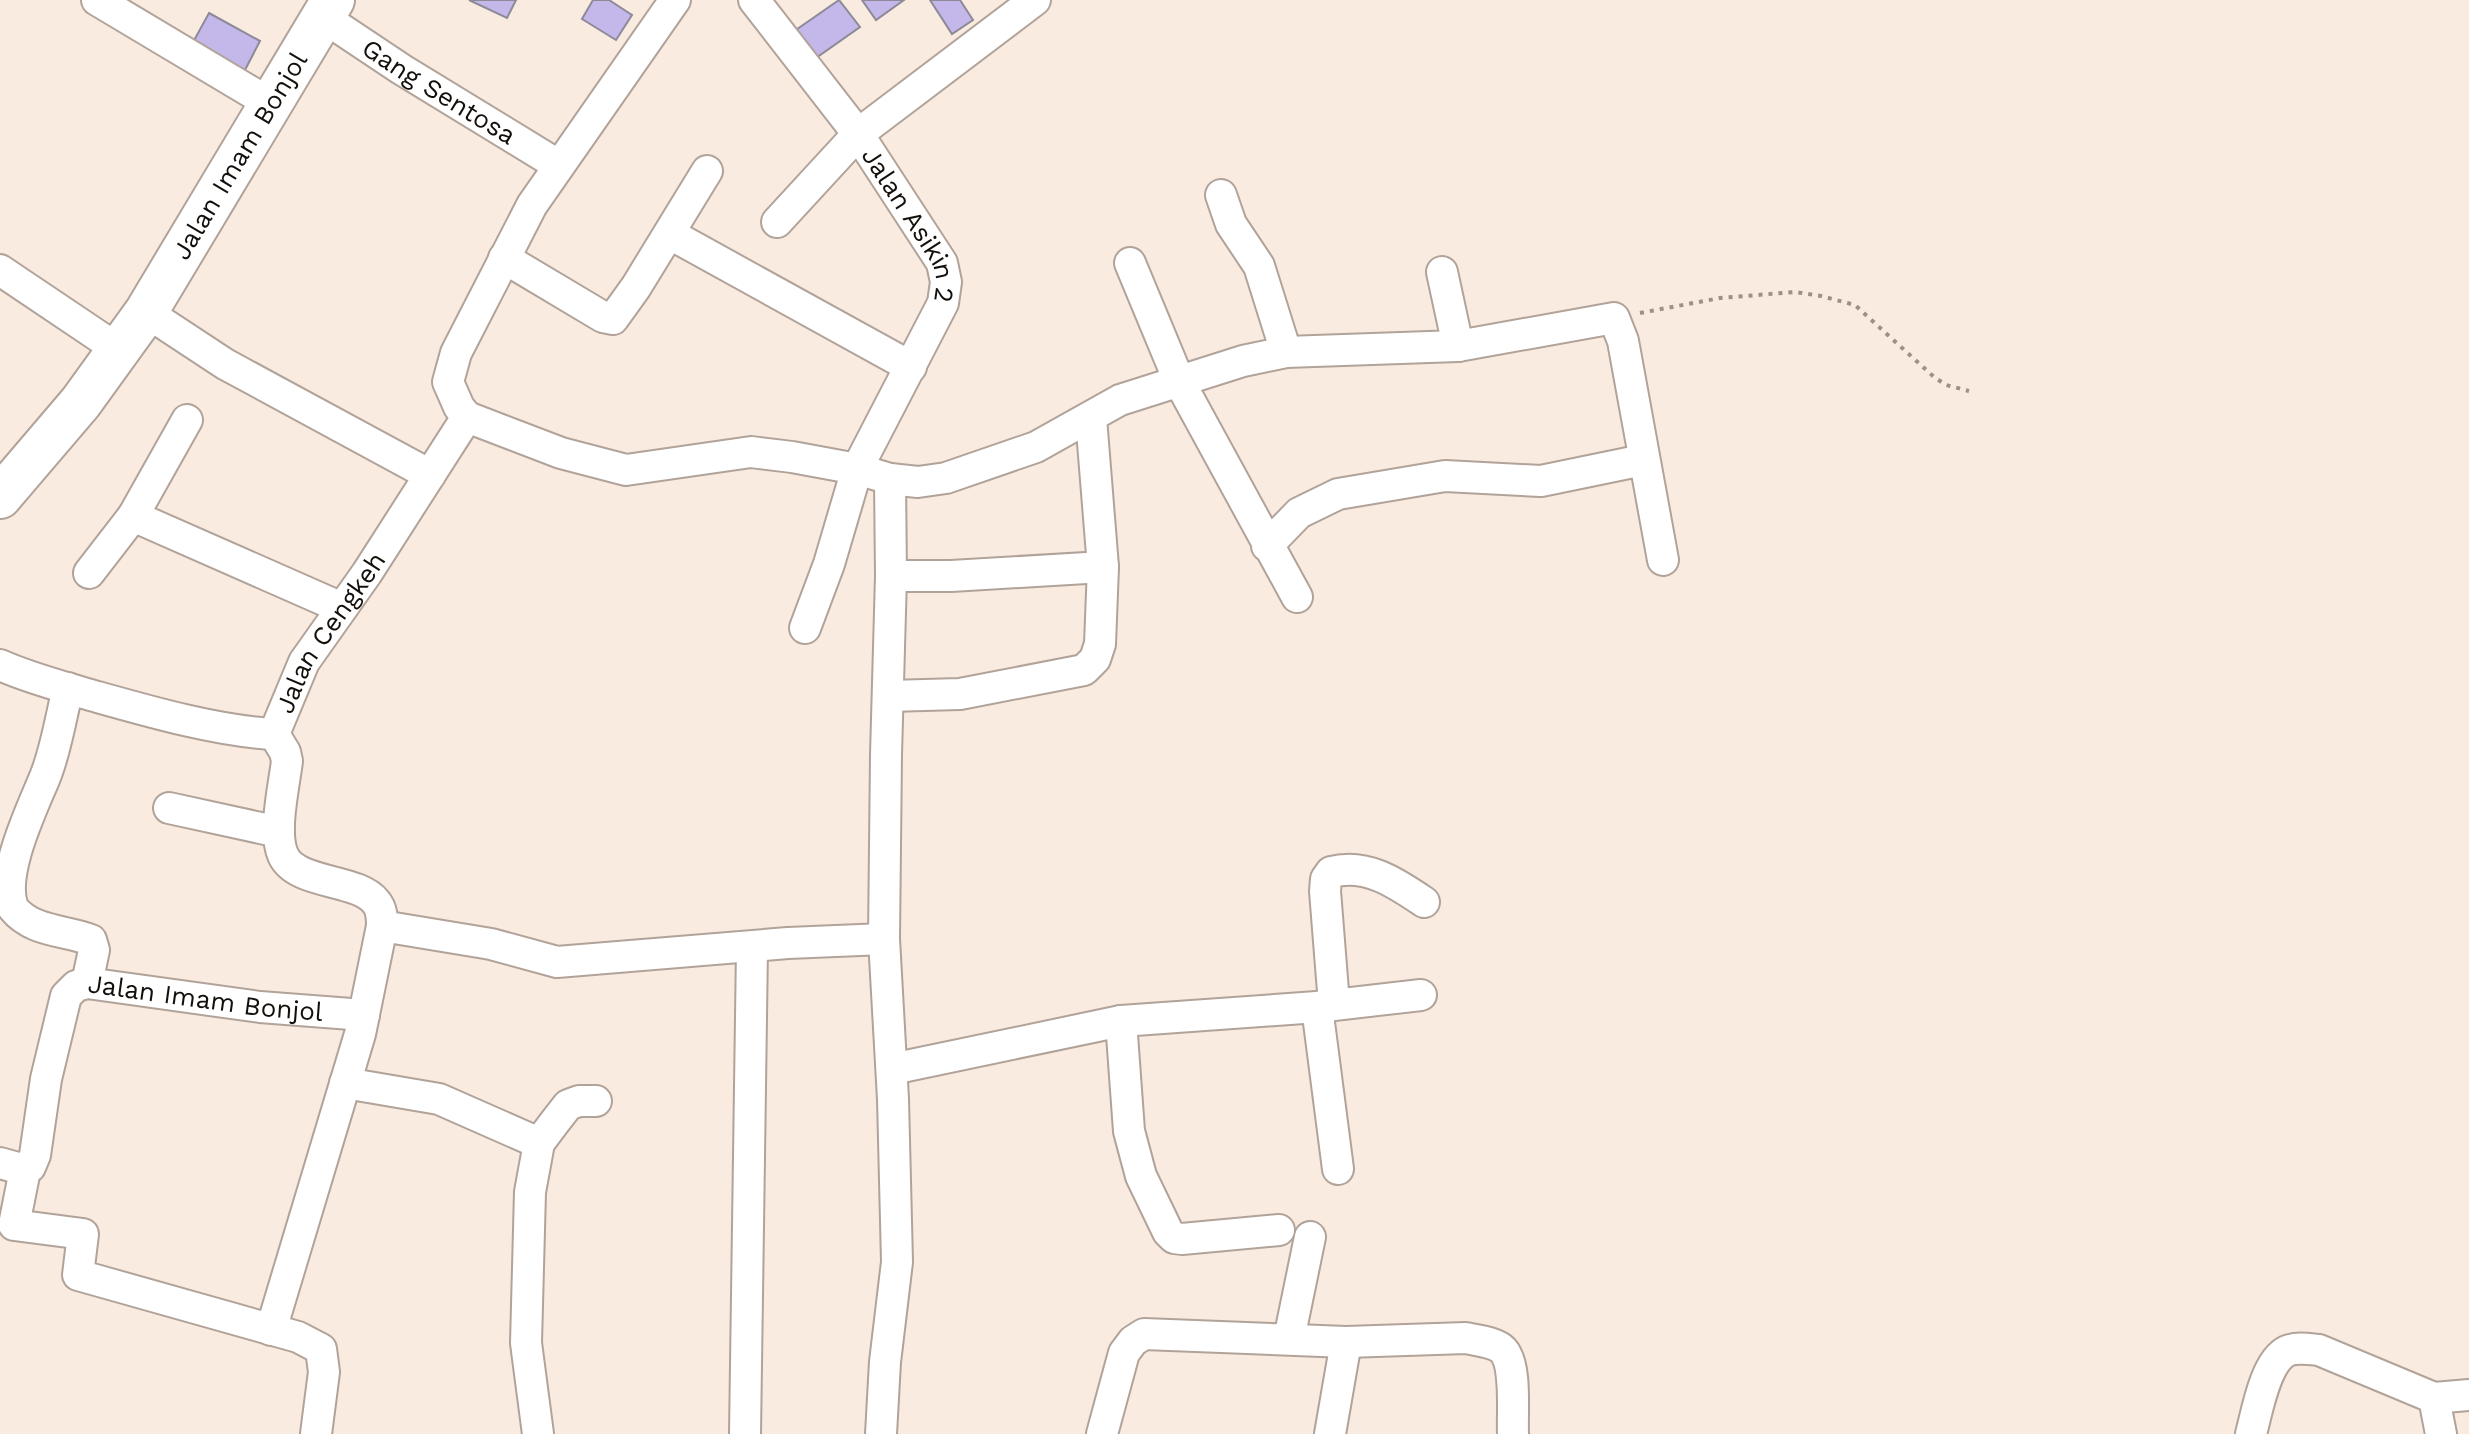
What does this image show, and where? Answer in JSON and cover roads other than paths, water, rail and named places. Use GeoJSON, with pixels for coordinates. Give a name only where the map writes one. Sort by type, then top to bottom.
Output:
{"type":"FeatureCollection","features":[{"type":"Feature","properties":{"kind":"highway","name":"Jalan Imam Bonjol"},"geometry":{"type":"LineString","coordinates":[[0,497],[81,402],[146,312],[328,8]]}},
{"type":"Feature","properties":{"kind":"street"},"geometry":{"type":"LineString","coordinates":[[97,0],[271,104]]}},
{"type":"Feature","properties":{"kind":"street"},"geometry":{"type":"LineString","coordinates":[[675,0],[532,205],[456,353],[448,382],[467,417],[561,453],[626,470],[751,452],[918,482],[946,478],[1036,447],[1120,400],[1243,361],[1286,352],[1458,346],[1614,318],[1623,341],[1663,560]]}},
{"type":"Feature","properties":{"kind":"street","name":"Jalan Asikin 2"},"geometry":{"type":"LineString","coordinates":[[754,0],[858,134],[942,263],[946,282],[943,303],[857,469],[829,564],[805,628]]}},
{"type":"Feature","properties":{"kind":"street"},"geometry":{"type":"LineString","coordinates":[[777,222],[858,134],[1035,0]]}},
{"type":"Feature","properties":{"kind":"street","name":"Gang Sentosa"},"geometry":{"type":"LineString","coordinates":[[328,8],[401,69],[558,165]]}},
{"type":"Feature","properties":{"kind":"street"},"geometry":{"type":"LineString","coordinates":[[504,258],[603,317],[613,319],[670,234],[707,171]]}},
{"type":"Feature","properties":{"kind":"street"},"geometry":{"type":"LineString","coordinates":[[1221,195],[1231,224],[1259,266],[1286,352]]}},
{"type":"Feature","properties":{"kind":"street"},"geometry":{"type":"LineString","coordinates":[[670,234],[911,367]]}},
{"type":"Feature","properties":{"kind":"street"},"geometry":{"type":"LineString","coordinates":[[1130,263],[1179,381],[1297,597]]}},
{"type":"Feature","properties":{"kind":"street"},"geometry":{"type":"LineString","coordinates":[[0,270],[119,350]]}},
{"type":"Feature","properties":{"kind":"street"},"geometry":{"type":"LineString","coordinates":[[1442,272],[1458,346]]}},
{"type":"Feature","properties":{"kind":"street"},"geometry":{"type":"LineString","coordinates":[[146,312],[225,364],[430,475]]}},
{"type":"Feature","properties":{"kind":"street","name":"Jalan Cengkeh"},"geometry":{"type":"LineString","coordinates":[[0,665],[30,679],[166,715],[274,734],[304,662],[467,417]]}},
{"type":"Feature","properties":{"kind":"street"},"geometry":{"type":"LineString","coordinates":[[889,696],[960,694],[1084,670],[1095,659],[1100,644],[1103,567],[1091,418]]}},
{"type":"Feature","properties":{"kind":"street"},"geometry":{"type":"LineString","coordinates":[[89,573],[133,516],[187,420]]}},
{"type":"Feature","properties":{"kind":"street"},"geometry":{"type":"LineString","coordinates":[[1267,546],[1299,513],[1338,494],[1445,476],[1541,481],[1643,460]]}},
{"type":"Feature","properties":{"kind":"street"},"geometry":{"type":"LineString","coordinates":[[881,1434],[885,1362],[897,1262],[892,1069],[884,939],[890,479]]}},
{"type":"Feature","properties":{"kind":"street"},"geometry":{"type":"LineString","coordinates":[[133,516],[342,608]]}},
{"type":"Feature","properties":{"kind":"street"},"geometry":{"type":"LineString","coordinates":[[891,576],[951,576],[1103,567]]}},
{"type":"Feature","properties":{"kind":"street"},"geometry":{"type":"LineString","coordinates":[[68,688],[45,777],[15,835],[3,891],[24,920],[91,940],[94,950],[87,983]]}},
{"type":"Feature","properties":{"kind":"street"},"geometry":{"type":"LineString","coordinates":[[274,734],[287,761],[279,832],[282,853],[289,864],[306,873],[366,894],[376,901],[382,926],[364,1015],[271,1330],[298,1337],[321,1349],[324,1372],[316,1434]]}},
{"type":"Feature","properties":{"kind":"street"},"geometry":{"type":"LineString","coordinates":[[169,808],[279,832]]}},
{"type":"Feature","properties":{"kind":"street"},"geometry":{"type":"LineString","coordinates":[[1338,1169],[1325,1006],[1326,879],[1331,872],[1347,868],[1388,877],[1424,902]]}},
{"type":"Feature","properties":{"kind":"street"},"geometry":{"type":"LineString","coordinates":[[382,926],[491,944],[557,962],[788,943],[884,939]]}},
{"type":"Feature","properties":{"kind":"street"},"geometry":{"type":"LineString","coordinates":[[745,1434],[752,948]]}},
{"type":"Feature","properties":{"kind":"street","name":"Jalan Imam Bonjol"},"geometry":{"type":"LineString","coordinates":[[271,1330],[78,1275],[83,1234],[14,1225],[12,1166],[30,1167],[35,1155],[46,1079],[66,996],[76,986],[87,983],[260,1007],[364,1015]]}},
{"type":"Feature","properties":{"kind":"street"},"geometry":{"type":"LineString","coordinates":[[892,1069],[1121,1021],[1325,1006],[1421,995]]}},
{"type":"Feature","properties":{"kind":"street"},"geometry":{"type":"LineString","coordinates":[[1121,1021],[1129,1131],[1141,1176],[1168,1232],[1174,1238],[1182,1239],[1279,1230]]}},
{"type":"Feature","properties":{"kind":"street"},"geometry":{"type":"LineString","coordinates":[[345,1083],[439,1099],[539,1143]]}},
{"type":"Feature","properties":{"kind":"street"},"geometry":{"type":"LineString","coordinates":[[538,1434],[526,1328],[530,1192],[539,1143],[568,1105],[579,1101],[596,1101]]}},
{"type":"Feature","properties":{"kind":"street"},"geometry":{"type":"LineString","coordinates":[[1289,1339],[1310,1237]]}},
{"type":"Feature","properties":{"kind":"street"},"geometry":{"type":"LineString","coordinates":[[1102,1434],[1124,1353],[1133,1341],[1144,1334],[1346,1342],[1466,1338],[1502,1348],[1511,1362],[1513,1434]]}},
{"type":"Feature","properties":{"kind":"street"},"geometry":{"type":"LineString","coordinates":[[1330,1434],[1346,1342]]}},
{"type":"Feature","properties":{"kind":"street"},"geometry":{"type":"LineString","coordinates":[[2251,1434],[2270,1368],[2286,1352],[2294,1350],[2319,1350],[2434,1398],[2469,1395]]}},
{"type":"Feature","properties":{"kind":"street"},"geometry":{"type":"LineString","coordinates":[[2434,1398],[2441,1434]]}}]}
